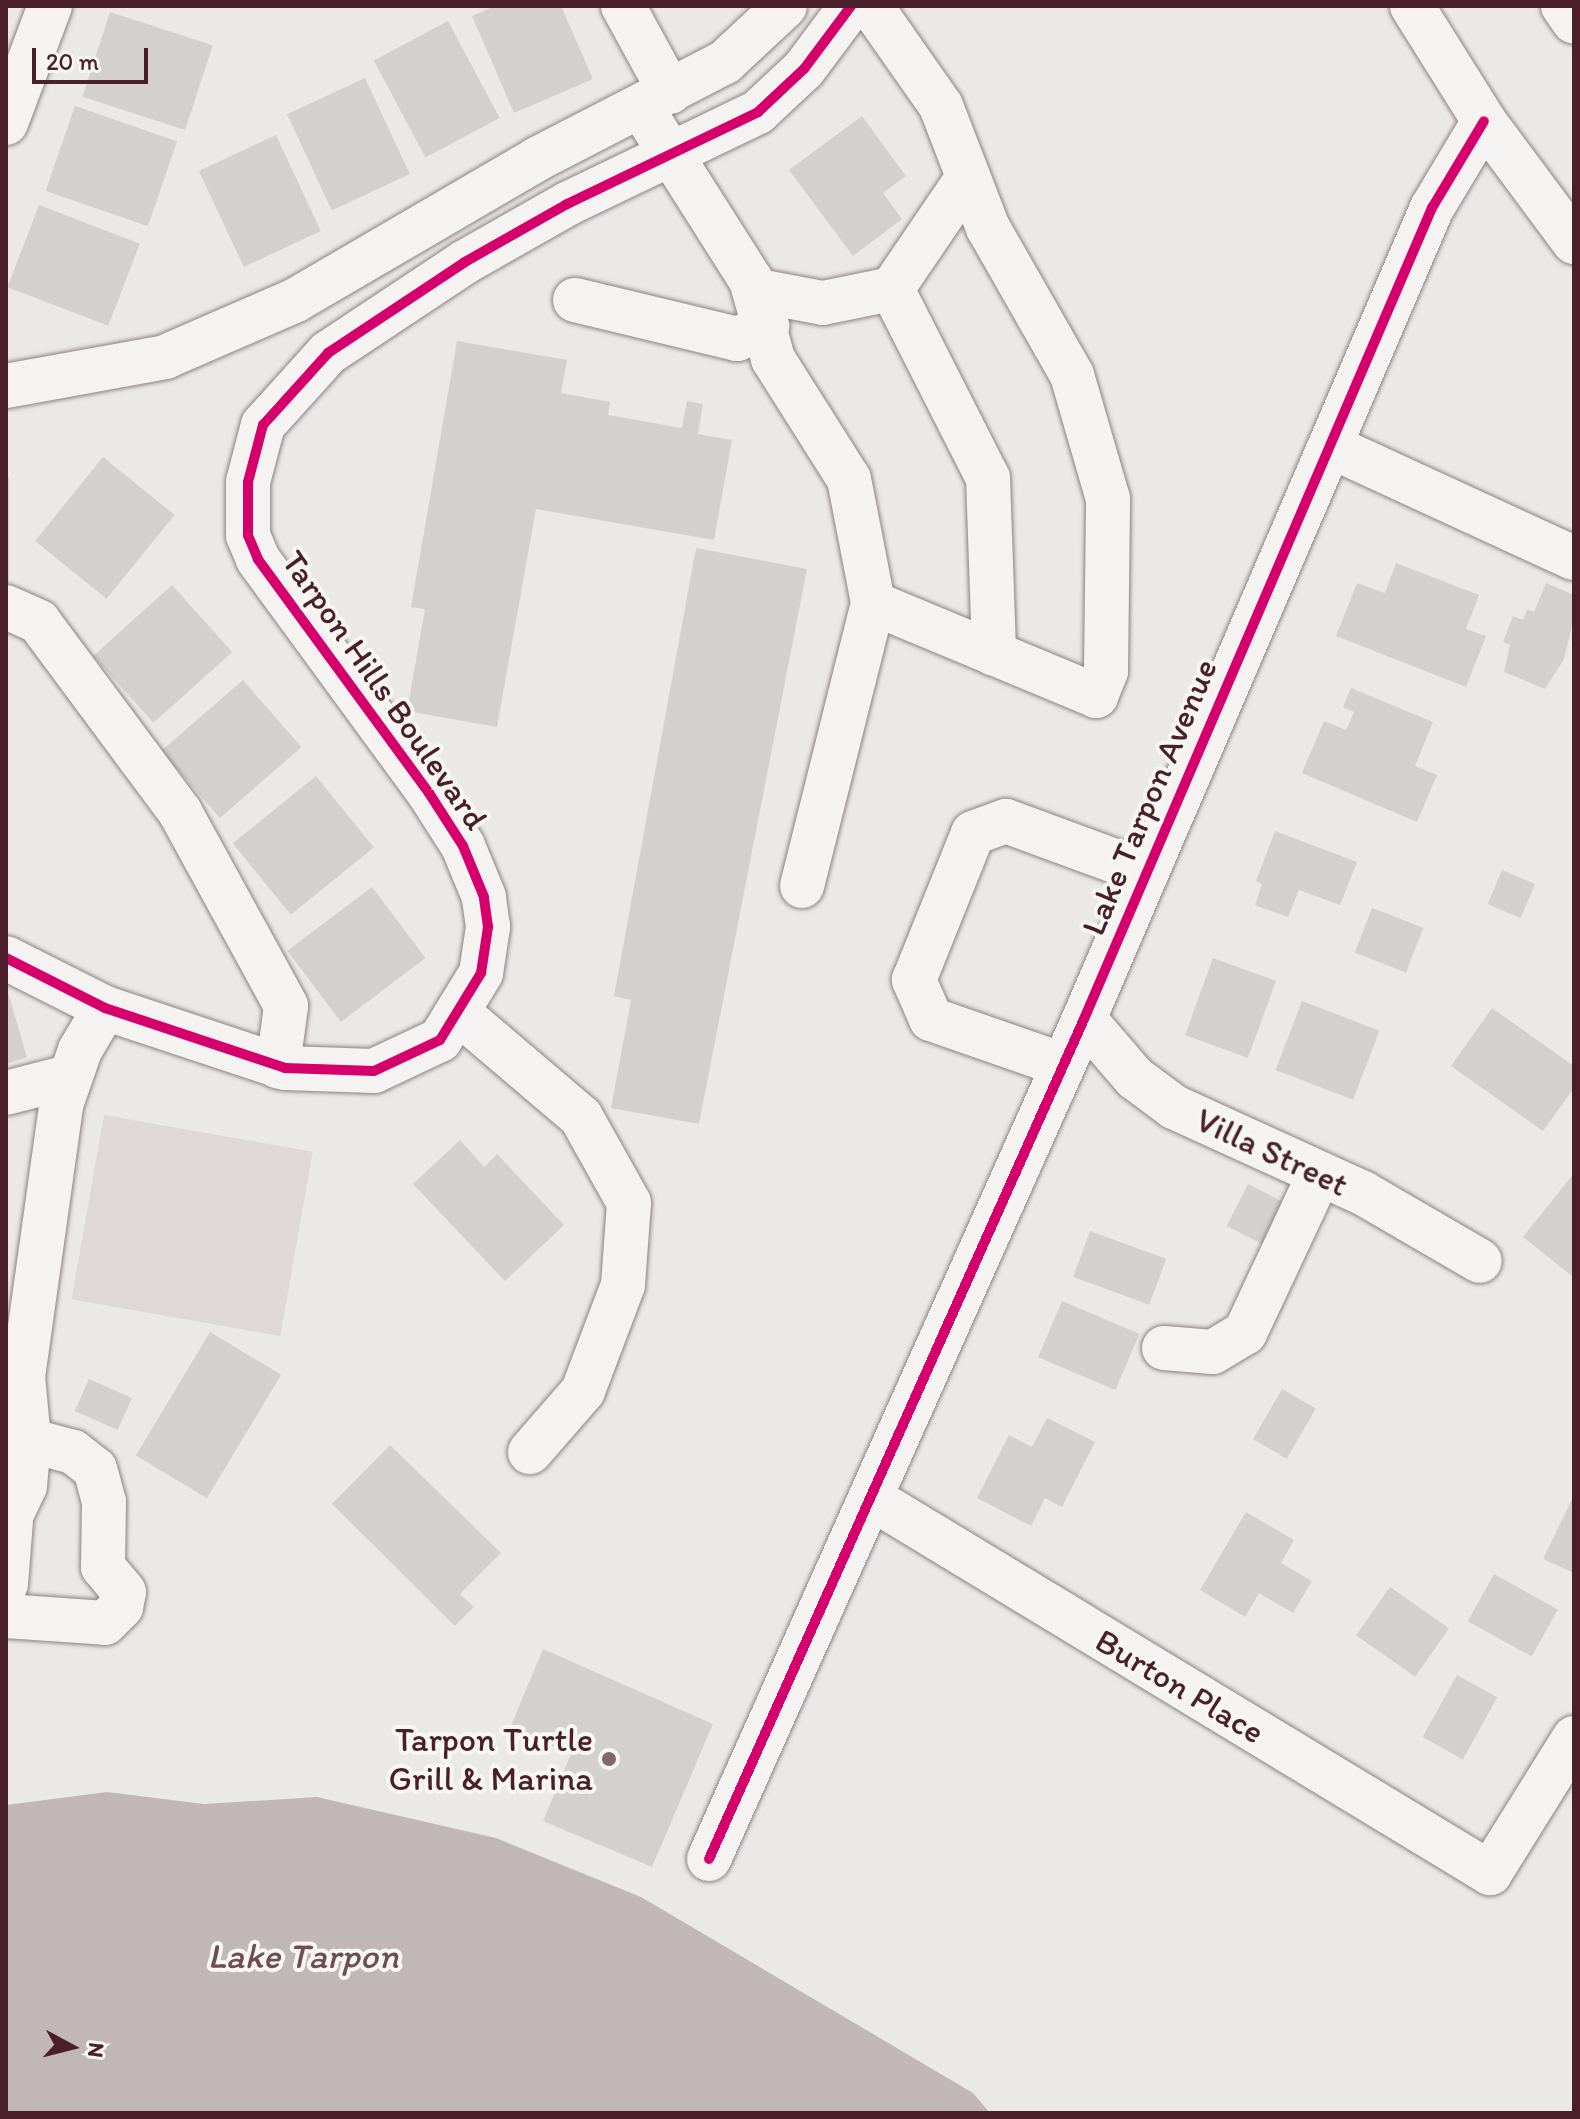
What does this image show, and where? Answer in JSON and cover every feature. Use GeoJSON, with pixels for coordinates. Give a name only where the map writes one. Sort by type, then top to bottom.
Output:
{"type":"FeatureCollection","features":[{"type":"Feature","properties":{"kind":"street"},"geometry":{"type":"LineString","coordinates":[[6,123],[50,6]]}},
{"type":"Feature","properties":{"kind":"street"},"geometry":{"type":"LineString","coordinates":[[623,6],[655,99],[670,156],[761,308],[773,359],[849,479],[873,603],[802,886]]}},
{"type":"Feature","properties":{"kind":"street"},"geometry":{"type":"LineString","coordinates":[[6,386],[165,357],[296,300],[521,168],[725,62],[785,6]]}},
{"type":"Feature","properties":{"kind":"street","name":"Tarpon Hills Boulevard"},"geometry":{"type":"LineString","coordinates":[[6,958],[105,1008],[278,1066],[335,1074],[374,1071],[422,1053],[460,1014],[481,973],[488,927],[476,872],[413,771],[273,584],[248,535],[248,482],[263,425],[328,353],[451,272],[549,213],[758,112],[804,69],[851,6]]}},
{"type":"Feature","properties":{"kind":"street"},"geometry":{"type":"LineString","coordinates":[[871,6],[941,106],[988,228],[1072,375],[1108,499],[1106,671],[1096,696],[873,603]]}},
{"type":"Feature","properties":{"kind":"street"},"geometry":{"type":"LineString","coordinates":[[1412,6],[1484,121],[1574,242]]}},
{"type":"Feature","properties":{"kind":"street"},"geometry":{"type":"LineString","coordinates":[[1563,6],[1574,22]]}},
{"type":"Feature","properties":{"kind":"street","name":"Lake Tarpon Avenue"},"geometry":{"type":"LineString","coordinates":[[709,1859],[1084,1019],[1432,208],[1484,121]]}},
{"type":"Feature","properties":{"kind":"street"},"geometry":{"type":"LineString","coordinates":[[521,168],[549,213]]}},
{"type":"Feature","properties":{"kind":"street"},"geometry":{"type":"LineString","coordinates":[[575,300],[737,339],[761,308],[823,303],[892,289],[968,177]]}},
{"type":"Feature","properties":{"kind":"street"},"geometry":{"type":"LineString","coordinates":[[419,228],[451,272]]}},
{"type":"Feature","properties":{"kind":"street"},"geometry":{"type":"LineString","coordinates":[[892,289],[988,478],[994,654]]}},
{"type":"Feature","properties":{"kind":"street"},"geometry":{"type":"LineString","coordinates":[[296,300],[328,353]]}},
{"type":"Feature","properties":{"kind":"street"},"geometry":{"type":"LineString","coordinates":[[1330,446],[1573,558]]}},
{"type":"Feature","properties":{"kind":"street"},"geometry":{"type":"LineString","coordinates":[[6,607],[39,622],[180,812],[286,1006],[278,1066]]}},
{"type":"Feature","properties":{"kind":"street"},"geometry":{"type":"LineString","coordinates":[[1063,1065],[931,1019],[914,980],[973,833],[1006,821],[1147,873]]}},
{"type":"Feature","properties":{"kind":"street"},"geometry":{"type":"LineString","coordinates":[[6,1584],[9,1523],[25,1486],[29,1440],[14,1378],[68,1077],[105,1008]]}},
{"type":"Feature","properties":{"kind":"street"},"geometry":{"type":"LineString","coordinates":[[460,1014],[581,1117],[629,1203],[623,1285],[583,1391],[530,1452]]}},
{"type":"Feature","properties":{"kind":"street","name":"Villa Street"},"geometry":{"type":"LineString","coordinates":[[1084,1019],[1135,1078],[1174,1107],[1319,1175],[1480,1261]]}},
{"type":"Feature","properties":{"kind":"street"},"geometry":{"type":"LineString","coordinates":[[6,1093],[68,1077]]}},
{"type":"Feature","properties":{"kind":"street"},"geometry":{"type":"LineString","coordinates":[[1164,1348],[1213,1352],[1245,1333],[1319,1175]]}},
{"type":"Feature","properties":{"kind":"street"},"geometry":{"type":"LineString","coordinates":[[6,1616],[105,1623],[121,1607],[124,1592],[103,1567],[104,1502],[95,1469],[73,1452],[29,1440]]}},
{"type":"Feature","properties":{"kind":"street","name":"Burton Place"},"geometry":{"type":"LineString","coordinates":[[871,1498],[1490,1873],[1574,1738]]}},
{"type":"Feature","properties":{"kind":"shaded area"},"geometry":{"type":"Polygon","coordinates":[[[104,1115],[313,1152],[280,1336],[72,1299],[104,1115]]]}},
{"type":"Feature","properties":{"kind":"water","name":"Lake Tarpon"},"geometry":{"type":"Polygon","coordinates":[[[107,1792],[204,1804],[317,1797],[496,1838],[641,1897],[973,2093],[990,2113],[6,2113],[6,1805],[107,1792]]]}},
{"type":"Feature","properties":{"kind":"building"},"geometry":{"type":"Polygon","coordinates":[[[495,6],[561,6],[593,79],[514,113],[472,16],[495,6]]]}},
{"type":"Feature","properties":{"kind":"building"},"geometry":{"type":"Polygon","coordinates":[[[110,12],[213,45],[185,130],[82,97],[110,12]]]}},
{"type":"Feature","properties":{"kind":"building"},"geometry":{"type":"Polygon","coordinates":[[[448,21],[500,118],[425,158],[374,60],[448,21]]]}},
{"type":"Feature","properties":{"kind":"building"},"geometry":{"type":"Polygon","coordinates":[[[365,78],[410,174],[332,210],[287,114],[365,78]]]}},
{"type":"Feature","properties":{"kind":"building"},"geometry":{"type":"Polygon","coordinates":[[[75,106],[177,141],[148,226],[46,191],[75,106]]]}},
{"type":"Feature","properties":{"kind":"building"},"geometry":{"type":"Polygon","coordinates":[[[862,116],[906,176],[883,193],[902,219],[853,256],[789,170],[862,116]]]}},
{"type":"Feature","properties":{"kind":"building"},"geometry":{"type":"Polygon","coordinates":[[[276,135],[321,231],[244,267],[199,171],[276,135]]]}},
{"type":"Feature","properties":{"kind":"building"},"geometry":{"type":"Polygon","coordinates":[[[39,205],[140,244],[108,326],[7,287],[39,205]]]}},
{"type":"Feature","properties":{"kind":"building"},"geometry":{"type":"Polygon","coordinates":[[[457,341],[567,360],[561,393],[610,402],[608,415],[682,428],[687,401],[703,404],[698,434],[732,440],[714,540],[536,509],[497,727],[407,711],[425,609],[411,607],[457,341]]]}},
{"type":"Feature","properties":{"kind":"building"},"geometry":{"type":"Polygon","coordinates":[[[103,457],[174,515],[107,599],[35,541],[103,457]]]}},
{"type":"Feature","properties":{"kind":"building"},"geometry":{"type":"Polygon","coordinates":[[[6,478],[9,478],[9,589],[6,589],[6,478]]]}},
{"type":"Feature","properties":{"kind":"building"},"geometry":{"type":"Polygon","coordinates":[[[696,548],[807,569],[699,1124],[611,1108],[631,1000],[614,996],[696,548]]]}},
{"type":"Feature","properties":{"kind":"building"},"geometry":{"type":"Polygon","coordinates":[[[1396,563],[1479,595],[1466,629],[1486,636],[1466,687],[1336,636],[1357,583],[1385,593],[1396,563]]]}},
{"type":"Feature","properties":{"kind":"building"},"geometry":{"type":"Polygon","coordinates":[[[1546,583],[1574,595],[1574,618],[1564,659],[1545,689],[1504,672],[1510,645],[1503,642],[1513,616],[1523,620],[1527,609],[1534,612],[1546,583]]]}},
{"type":"Feature","properties":{"kind":"building"},"geometry":{"type":"Polygon","coordinates":[[[172,585],[232,652],[153,723],[93,656],[172,585]]]}},
{"type":"Feature","properties":{"kind":"building"},"geometry":{"type":"Polygon","coordinates":[[[243,680],[301,747],[220,818],[161,751],[243,680]]]}},
{"type":"Feature","properties":{"kind":"building"},"geometry":{"type":"Polygon","coordinates":[[[1351,688],[1433,722],[1415,766],[1437,775],[1417,822],[1302,773],[1324,721],[1346,730],[1354,712],[1343,707],[1351,688]]]}},
{"type":"Feature","properties":{"kind":"building"},"geometry":{"type":"Polygon","coordinates":[[[316,776],[374,847],[291,915],[233,843],[316,776]]]}},
{"type":"Feature","properties":{"kind":"building"},"geometry":{"type":"Polygon","coordinates":[[[1275,831],[1357,862],[1340,905],[1299,890],[1288,917],[1255,905],[1262,884],[1256,881],[1275,831]]]}},
{"type":"Feature","properties":{"kind":"building"},"geometry":{"type":"Polygon","coordinates":[[[1502,870],[1535,884],[1521,918],[1488,904],[1502,870]]]}},
{"type":"Feature","properties":{"kind":"building"},"geometry":{"type":"Polygon","coordinates":[[[372,887],[426,958],[341,1022],[287,951],[372,887]]]}},
{"type":"Feature","properties":{"kind":"building"},"geometry":{"type":"Polygon","coordinates":[[[1372,908],[1423,928],[1406,973],[1355,953],[1372,908]]]}},
{"type":"Feature","properties":{"kind":"building"},"geometry":{"type":"Polygon","coordinates":[[[1213,958],[1276,981],[1248,1058],[1185,1035],[1213,958]]]}},
{"type":"Feature","properties":{"kind":"building"},"geometry":{"type":"Polygon","coordinates":[[[6,990],[27,1057],[6,1064],[6,990]]]}},
{"type":"Feature","properties":{"kind":"building"},"geometry":{"type":"Polygon","coordinates":[[[1302,1001],[1379,1031],[1353,1100],[1275,1070],[1302,1001]]]}},
{"type":"Feature","properties":{"kind":"building"},"geometry":{"type":"Polygon","coordinates":[[[1492,1008],[1574,1066],[1574,1088],[1543,1131],[1451,1066],[1492,1008]]]}},
{"type":"Feature","properties":{"kind":"building"},"geometry":{"type":"Polygon","coordinates":[[[460,1140],[484,1167],[497,1154],[564,1225],[505,1281],[413,1184],[460,1140]]]}},
{"type":"Feature","properties":{"kind":"building"},"geometry":{"type":"Polygon","coordinates":[[[1574,1173],[1574,1273],[1572,1276],[1523,1237],[1574,1173]]]}},
{"type":"Feature","properties":{"kind":"building"},"geometry":{"type":"Polygon","coordinates":[[[1248,1184],[1289,1205],[1268,1247],[1227,1226],[1248,1184]]]}},
{"type":"Feature","properties":{"kind":"building"},"geometry":{"type":"Polygon","coordinates":[[[1090,1231],[1166,1259],[1149,1305],[1073,1277],[1090,1231]]]}},
{"type":"Feature","properties":{"kind":"building"},"geometry":{"type":"Polygon","coordinates":[[[1062,1301],[1139,1334],[1115,1390],[1038,1357],[1062,1301]]]}},
{"type":"Feature","properties":{"kind":"building"},"geometry":{"type":"Polygon","coordinates":[[[210,1332],[281,1375],[207,1498],[136,1455],[210,1332]]]}},
{"type":"Feature","properties":{"kind":"building"},"geometry":{"type":"Polygon","coordinates":[[[89,1379],[132,1398],[118,1430],[75,1411],[89,1379]]]}},
{"type":"Feature","properties":{"kind":"building"},"geometry":{"type":"Polygon","coordinates":[[[1282,1389],[1316,1408],[1287,1459],[1253,1439],[1282,1389]]]}},
{"type":"Feature","properties":{"kind":"building"},"geometry":{"type":"Polygon","coordinates":[[[1047,1418],[1095,1442],[1062,1507],[1045,1498],[1031,1526],[977,1498],[1009,1435],[1032,1447],[1047,1418]]]}},
{"type":"Feature","properties":{"kind":"building"},"geometry":{"type":"Polygon","coordinates":[[[390,1445],[501,1553],[460,1594],[474,1607],[455,1626],[332,1504],[390,1445]]]}},
{"type":"Feature","properties":{"kind":"building"},"geometry":{"type":"Polygon","coordinates":[[[1574,1495],[1574,1573],[1543,1559],[1574,1495]]]}},
{"type":"Feature","properties":{"kind":"building"},"geometry":{"type":"Polygon","coordinates":[[[1246,1512],[1294,1540],[1281,1563],[1312,1581],[1293,1613],[1259,1593],[1245,1617],[1200,1590],[1246,1512]]]}},
{"type":"Feature","properties":{"kind":"building"},"geometry":{"type":"Polygon","coordinates":[[[1494,1574],[1558,1609],[1532,1657],[1468,1621],[1494,1574]]]}},
{"type":"Feature","properties":{"kind":"building"},"geometry":{"type":"Polygon","coordinates":[[[1390,1587],[1449,1628],[1415,1677],[1356,1635],[1390,1587]]]}},
{"type":"Feature","properties":{"kind":"building"},"geometry":{"type":"Polygon","coordinates":[[[543,1649],[713,1724],[652,1867],[543,1821],[571,1754],[510,1728],[543,1649]]]}},
{"type":"Feature","properties":{"kind":"building"},"geometry":{"type":"Polygon","coordinates":[[[1457,1675],[1497,1697],[1463,1759],[1423,1737],[1457,1675]]]}},
{"type":"Feature","properties":{"kind":"cycle path"},"geometry":{"type":"LineString","coordinates":[[6,958],[105,1008],[285,1068],[374,1071],[440,1040],[481,973],[488,927],[484,897],[463,846],[429,793],[258,559],[248,535],[248,482],[263,425],[328,353],[465,262],[567,204],[758,112],[804,69],[851,6]]}},
{"type":"Feature","properties":{"kind":"cycle path"},"geometry":{"type":"LineString","coordinates":[[709,1859],[1084,1019],[1432,208],[1484,121]]}},
{"type":"Feature","properties":{"kind":"place","name":"Tarpon Turtle Grill & Marina"},"geometry":{"type":"Point","coordinates":[609,1759]}}]}
